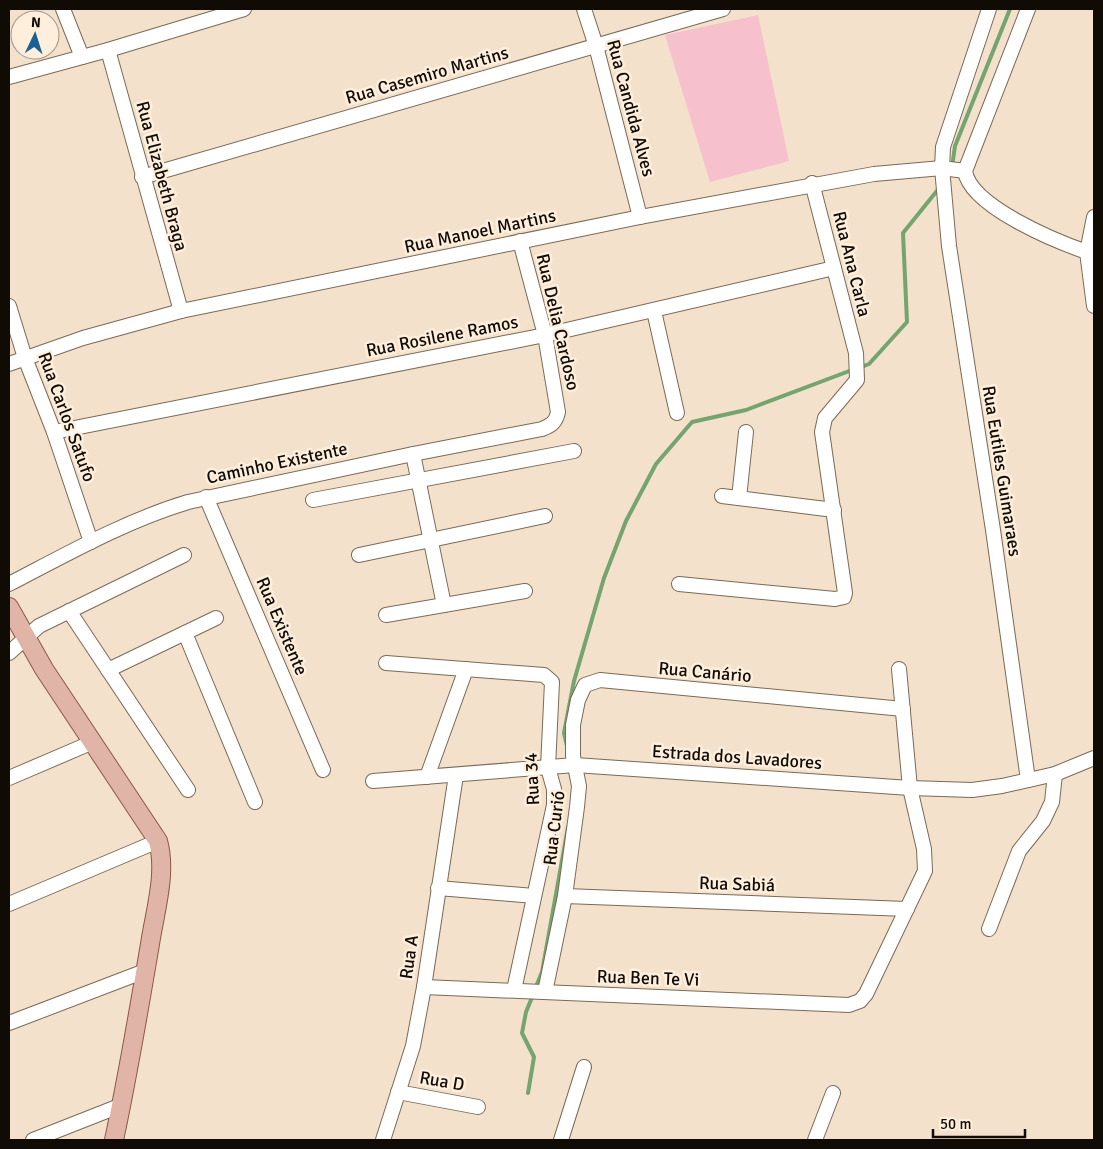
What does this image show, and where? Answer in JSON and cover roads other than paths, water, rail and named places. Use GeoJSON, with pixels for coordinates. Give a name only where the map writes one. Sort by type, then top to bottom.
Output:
{"type":"FeatureCollection","features":[{"type":"Feature","properties":{"kind":"main road"},"geometry":{"type":"LineString","coordinates":[[9,608],[44,669],[158,841],[161,853],[161,873],[145,971],[122,1105],[114,1140]]}},
{"type":"Feature","properties":{"kind":"street"},"geometry":{"type":"LineString","coordinates":[[63,9],[82,56]]}},
{"type":"Feature","properties":{"kind":"street"},"geometry":{"type":"LineString","coordinates":[[9,77],[108,50],[244,9]]}},
{"type":"Feature","properties":{"kind":"street","name":"Rua Candida Alves"},"geometry":{"type":"LineString","coordinates":[[584,9],[596,46],[640,217]]}},
{"type":"Feature","properties":{"kind":"street","name":"Rua Casemiro Martins"},"geometry":{"type":"LineString","coordinates":[[142,178],[723,9]]}},
{"type":"Feature","properties":{"kind":"street","name":"Rua Eutiles Guimaraes"},"geometry":{"type":"LineString","coordinates":[[990,9],[943,147],[944,170],[949,246],[993,530],[1028,780]]}},
{"type":"Feature","properties":{"kind":"street"},"geometry":{"type":"LineString","coordinates":[[1028,9],[963,170],[966,180],[984,200],[1049,237],[1086,252]]}},
{"type":"Feature","properties":{"kind":"street","name":"Rua Elizabeth Braga"},"geometry":{"type":"LineString","coordinates":[[108,50],[142,178],[181,311]]}},
{"type":"Feature","properties":{"kind":"street","name":"Rua Manoel Martins"},"geometry":{"type":"LineString","coordinates":[[9,364],[83,338],[181,311],[520,241],[812,183],[903,170],[963,170]]}},
{"type":"Feature","properties":{"kind":"street","name":"Rua Ana Carla"},"geometry":{"type":"LineString","coordinates":[[679,584],[835,599],[844,597],[845,580],[822,426],[834,405],[857,380],[856,353],[812,183]]}},
{"type":"Feature","properties":{"kind":"street"},"geometry":{"type":"LineString","coordinates":[[1094,217],[1086,252],[1094,306]]}},
{"type":"Feature","properties":{"kind":"street","name":"Rua Delia Cardoso"},"geometry":{"type":"LineString","coordinates":[[520,241],[545,334],[558,412]]}},
{"type":"Feature","properties":{"kind":"street","name":"Rua Rosilene Ramos"},"geometry":{"type":"LineString","coordinates":[[54,432],[545,334],[654,311],[834,268]]}},
{"type":"Feature","properties":{"kind":"street","name":"Rua Carlos Satufo"},"geometry":{"type":"LineString","coordinates":[[9,306],[24,358],[54,432],[91,542]]}},
{"type":"Feature","properties":{"kind":"street"},"geometry":{"type":"LineString","coordinates":[[654,311],[676,413]]}},
{"type":"Feature","properties":{"kind":"street","name":"Caminho Existente"},"geometry":{"type":"LineString","coordinates":[[9,584],[91,542],[156,513],[206,497],[542,429],[556,420],[558,412]]}},
{"type":"Feature","properties":{"kind":"street"},"geometry":{"type":"LineString","coordinates":[[740,498],[746,432]]}},
{"type":"Feature","properties":{"kind":"street"},"geometry":{"type":"LineString","coordinates":[[313,500],[574,451]]}},
{"type":"Feature","properties":{"kind":"street"},"geometry":{"type":"LineString","coordinates":[[413,454],[444,605]]}},
{"type":"Feature","properties":{"kind":"street"},"geometry":{"type":"LineString","coordinates":[[722,496],[834,510]]}},
{"type":"Feature","properties":{"kind":"street","name":"Rua Existente"},"geometry":{"type":"LineString","coordinates":[[206,497],[323,770]]}},
{"type":"Feature","properties":{"kind":"street"},"geometry":{"type":"LineString","coordinates":[[359,555],[545,516]]}},
{"type":"Feature","properties":{"kind":"street"},"geometry":{"type":"LineString","coordinates":[[9,653],[39,626],[184,555]]}},
{"type":"Feature","properties":{"kind":"street"},"geometry":{"type":"LineString","coordinates":[[386,616],[525,591]]}},
{"type":"Feature","properties":{"kind":"street"},"geometry":{"type":"LineString","coordinates":[[69,611],[188,790]]}},
{"type":"Feature","properties":{"kind":"street"},"geometry":{"type":"LineString","coordinates":[[108,670],[216,618]]}},
{"type":"Feature","properties":{"kind":"street"},"geometry":{"type":"LineString","coordinates":[[185,633],[255,802]]}},
{"type":"Feature","properties":{"kind":"street","name":"Rua 34"},"geometry":{"type":"LineString","coordinates":[[386,663],[544,675],[551,678],[554,805],[534,896],[518,990]]}},
{"type":"Feature","properties":{"kind":"street"},"geometry":{"type":"LineString","coordinates":[[899,669],[910,788],[925,861],[923,878],[907,909]]}},
{"type":"Feature","properties":{"kind":"street"},"geometry":{"type":"LineString","coordinates":[[427,777],[466,670]]}},
{"type":"Feature","properties":{"kind":"street","name":"Rua Canário"},"geometry":{"type":"LineString","coordinates":[[574,765],[572,737],[574,714],[583,689],[594,681],[903,710]]}},
{"type":"Feature","properties":{"kind":"street"},"geometry":{"type":"LineString","coordinates":[[9,778],[92,742]]}},
{"type":"Feature","properties":{"kind":"street","name":"Estrada dos Lavadores"},"geometry":{"type":"LineString","coordinates":[[373,781],[574,765],[910,788],[988,789],[1055,774],[1094,758]]}},
{"type":"Feature","properties":{"kind":"street","name":"Rua Curió"},"geometry":{"type":"LineString","coordinates":[[565,896],[578,789],[574,765]]}},
{"type":"Feature","properties":{"kind":"street"},"geometry":{"type":"LineString","coordinates":[[989,929],[1019,851],[1043,821],[1050,808],[1055,774]]}},
{"type":"Feature","properties":{"kind":"street","name":"Rua A"},"geometry":{"type":"LineString","coordinates":[[383,1140],[413,1046],[424,987],[456,775]]}},
{"type":"Feature","properties":{"kind":"street"},"geometry":{"type":"LineString","coordinates":[[9,904],[158,841]]}},
{"type":"Feature","properties":{"kind":"street"},"geometry":{"type":"LineString","coordinates":[[438,888],[534,896]]}},
{"type":"Feature","properties":{"kind":"street"},"geometry":{"type":"LineString","coordinates":[[542,992],[565,896]]}},
{"type":"Feature","properties":{"kind":"street","name":"Rua Sabiá"},"geometry":{"type":"LineString","coordinates":[[565,896],[907,909]]}},
{"type":"Feature","properties":{"kind":"street","name":"Rua Ben Te Vi"},"geometry":{"type":"LineString","coordinates":[[424,987],[849,1004],[860,1001],[866,994],[907,909]]}},
{"type":"Feature","properties":{"kind":"street"},"geometry":{"type":"LineString","coordinates":[[9,1024],[145,971]]}},
{"type":"Feature","properties":{"kind":"street"},"geometry":{"type":"LineString","coordinates":[[561,1140],[584,1066]]}},
{"type":"Feature","properties":{"kind":"street","name":"Rua D"},"geometry":{"type":"LineString","coordinates":[[398,1092],[478,1107]]}},
{"type":"Feature","properties":{"kind":"street"},"geometry":{"type":"LineString","coordinates":[[815,1140],[833,1093]]}},
{"type":"Feature","properties":{"kind":"street"},"geometry":{"type":"LineString","coordinates":[[33,1140],[122,1105]]}},
{"type":"Feature","properties":{"kind":"waterway"},"geometry":{"type":"LineString","coordinates":[[952,167],[955,146],[1010,9]]}},
{"type":"Feature","properties":{"kind":"waterway"},"geometry":{"type":"LineString","coordinates":[[859,368],[869,364],[907,322],[903,233],[940,187]]}},
{"type":"Feature","properties":{"kind":"waterway"},"geometry":{"type":"LineString","coordinates":[[567,746],[564,733],[574,681],[604,578],[626,521],[656,464],[692,422],[746,410],[852,370]]}},
{"type":"Feature","properties":{"kind":"waterway"},"geometry":{"type":"LineString","coordinates":[[535,989],[542,972],[568,827]]}},
{"type":"Feature","properties":{"kind":"waterway"},"geometry":{"type":"LineString","coordinates":[[528,1093],[534,1057],[522,1033],[526,1012],[533,995]]}}]}
